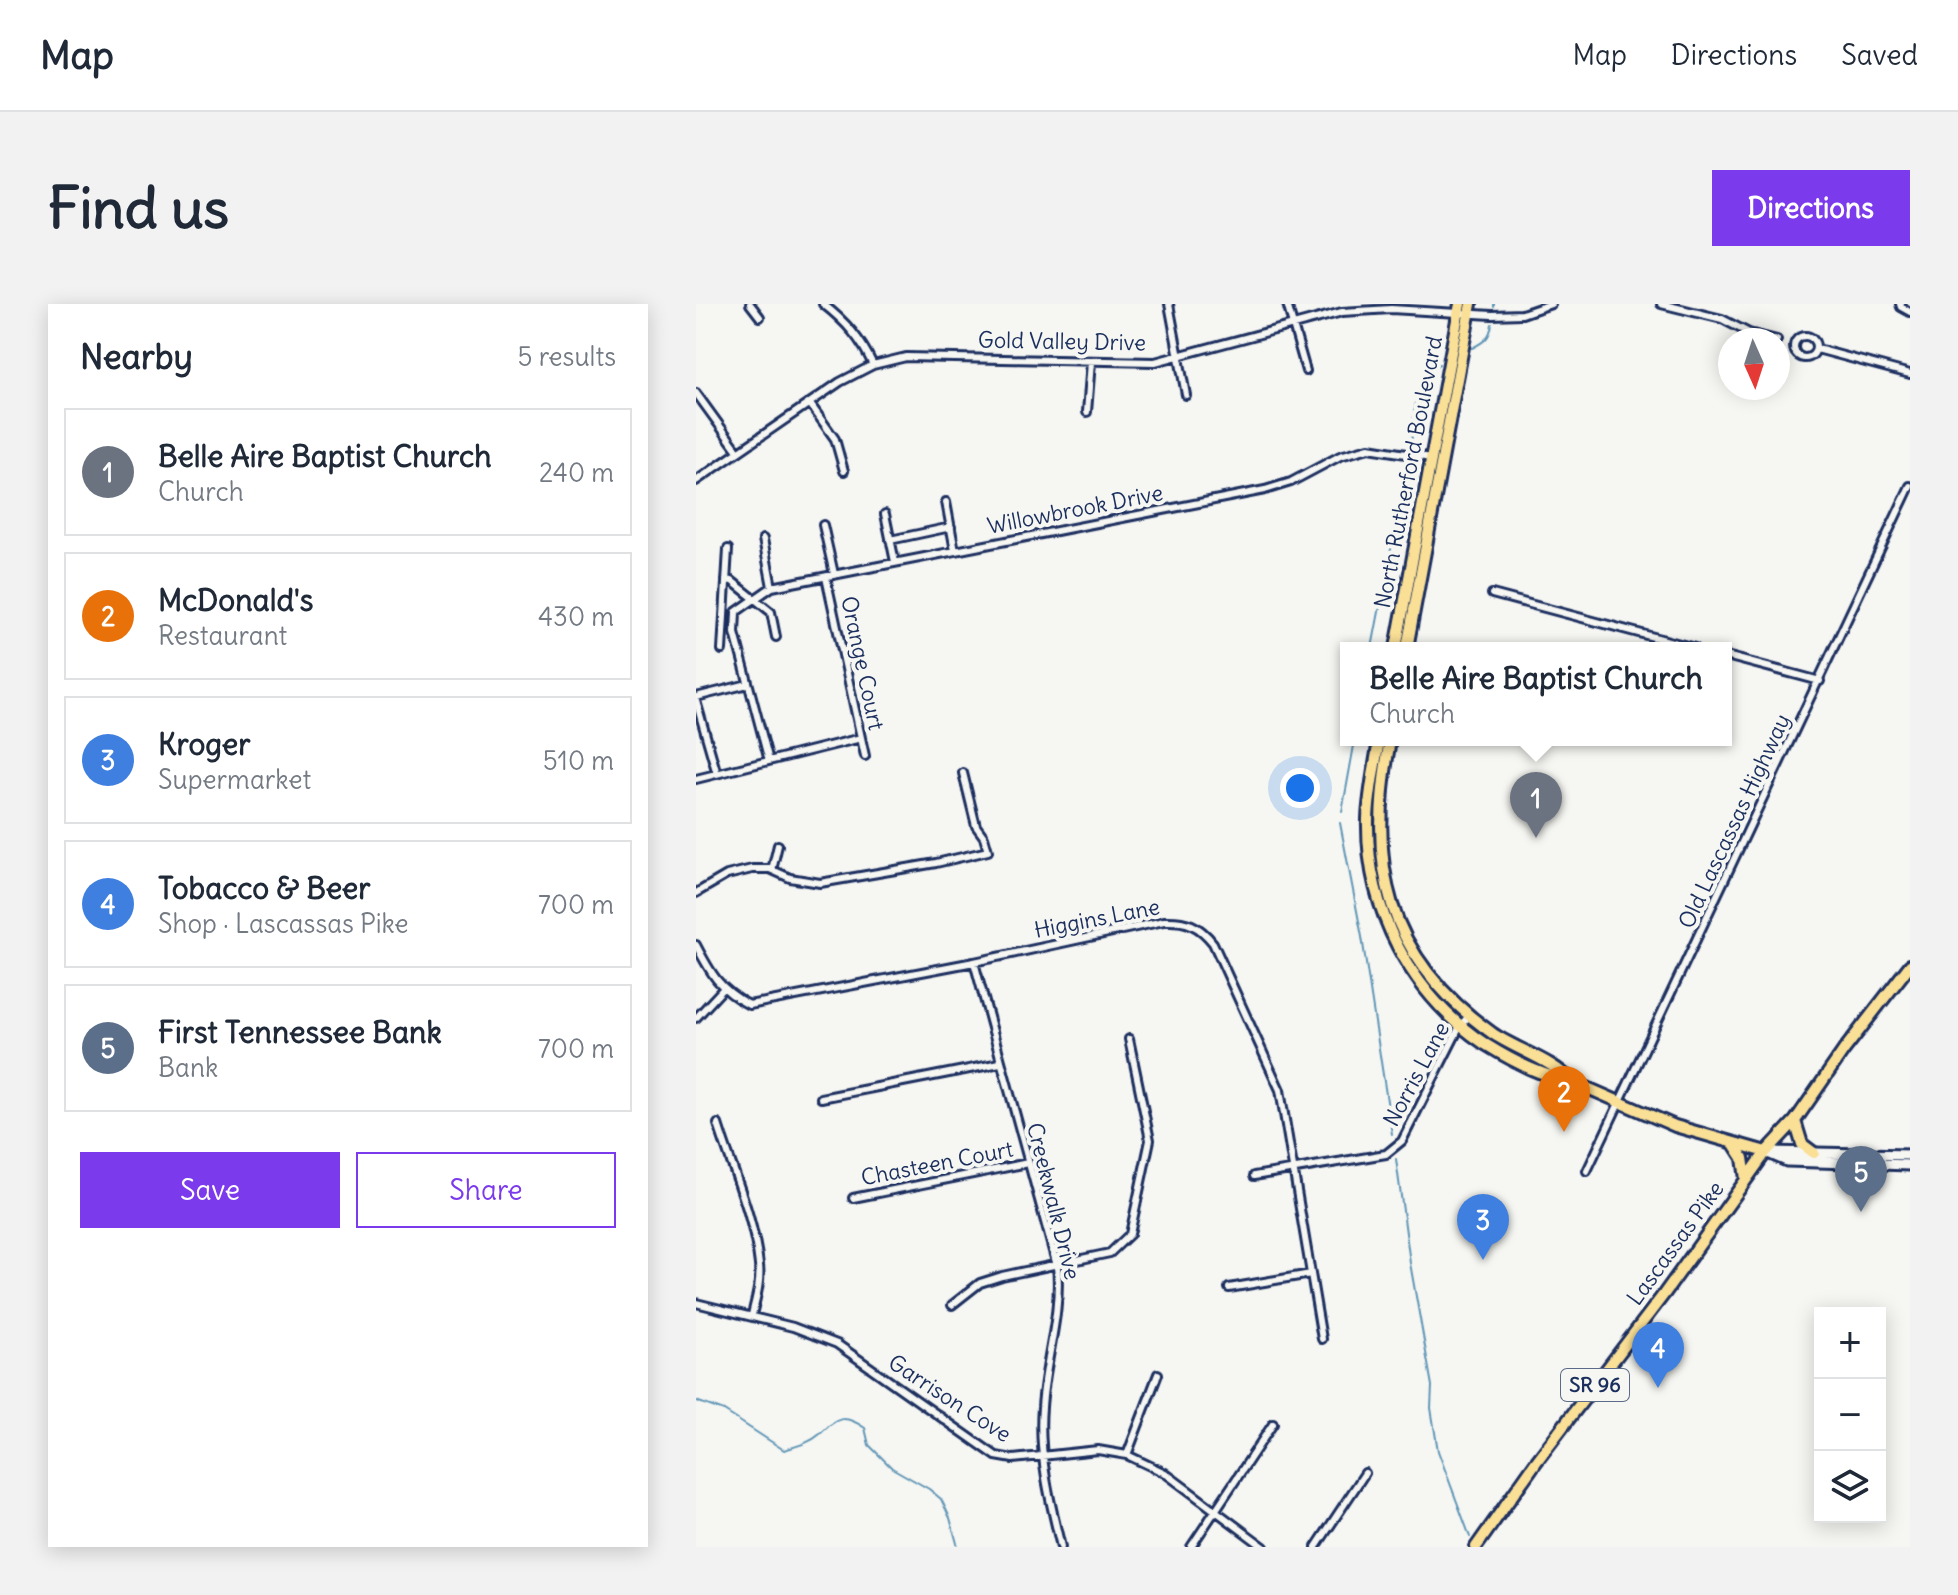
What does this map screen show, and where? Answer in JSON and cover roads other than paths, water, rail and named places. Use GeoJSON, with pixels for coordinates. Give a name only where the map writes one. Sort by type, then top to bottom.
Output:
{"type":"FeatureCollection","features":[{"type":"Feature","properties":{"kind":"main road","name":"North Rutherford Boulevard"},"geometry":{"type":"LineString","coordinates":[[1397,642],[1431,458],[1465,308]]}},
{"type":"Feature","properties":{"kind":"main road","name":"North Rutherford Boulevard"},"geometry":{"type":"LineString","coordinates":[[1408,642],[1465,308]]}},
{"type":"Feature","properties":{"kind":"main road"},"geometry":{"type":"LineString","coordinates":[[1378,746],[1368,818],[1375,884],[1386,920],[1401,953],[1420,983],[1460,1026],[1497,1052],[1554,1079],[1569,1080],[1675,1126],[1787,1161],[1910,1165]]}},
{"type":"Feature","properties":{"kind":"main road"},"geometry":{"type":"LineString","coordinates":[[1389,746],[1383,779],[1380,850],[1392,903],[1422,967],[1443,993],[1469,1016],[1515,1048],[1564,1071],[1569,1080]]}},
{"type":"Feature","properties":{"kind":"main road","name":"Lascassas Pike"},"geometry":{"type":"LineString","coordinates":[[1476,1547],[1766,1152],[1795,1121],[1844,1050],[1910,965]]}},
{"type":"Feature","properties":{"kind":"main road"},"geometry":{"type":"LineString","coordinates":[[1795,1121],[1802,1144],[1814,1153]]}},
{"type":"Feature","properties":{"kind":"main road"},"geometry":{"type":"LineString","coordinates":[[1734,1144],[1743,1158],[1746,1179]]}},
{"type":"Feature","properties":{"kind":"main road"},"geometry":{"type":"LineString","coordinates":[[1766,1152],[1789,1150],[1910,1155]]}},
{"type":"Feature","properties":{"kind":"street"},"geometry":{"type":"LineString","coordinates":[[750,304],[760,317]]}},
{"type":"Feature","properties":{"kind":"street"},"geometry":{"type":"LineString","coordinates":[[823,304],[844,320],[864,344],[873,365]]}},
{"type":"Feature","properties":{"kind":"street"},"geometry":{"type":"LineString","coordinates":[[1169,304],[1186,395]]}},
{"type":"Feature","properties":{"kind":"street"},"geometry":{"type":"LineString","coordinates":[[1287,304],[1306,371]]}},
{"type":"Feature","properties":{"kind":"street","name":"Gold Valley Drive"},"geometry":{"type":"LineString","coordinates":[[696,481],[840,382],[873,365],[906,357],[1155,362],[1342,312],[1391,306],[1465,308],[1522,314],[1551,304]]}},
{"type":"Feature","properties":{"kind":"street"},"geometry":{"type":"LineString","coordinates":[[1661,304],[1722,319],[1739,328]]}},
{"type":"Feature","properties":{"kind":"street"},"geometry":{"type":"LineString","coordinates":[[1900,304],[1910,312]]}},
{"type":"Feature","properties":{"kind":"street"},"geometry":{"type":"LineString","coordinates":[[1794,344],[1801,336],[1809,336],[1815,341],[1817,349]]}},
{"type":"Feature","properties":{"kind":"street"},"geometry":{"type":"LineString","coordinates":[[1790,343],[1794,344]]}},
{"type":"Feature","properties":{"kind":"street"},"geometry":{"type":"LineString","coordinates":[[1794,344],[1796,355],[1802,358],[1810,358],[1817,349]]}},
{"type":"Feature","properties":{"kind":"street"},"geometry":{"type":"LineString","coordinates":[[1817,349],[1910,374]]}},
{"type":"Feature","properties":{"kind":"street"},"geometry":{"type":"LineString","coordinates":[[1087,412],[1091,362]]}},
{"type":"Feature","properties":{"kind":"street"},"geometry":{"type":"LineString","coordinates":[[696,393],[738,451]]}},
{"type":"Feature","properties":{"kind":"street"},"geometry":{"type":"LineString","coordinates":[[810,404],[835,439],[844,471]]}},
{"type":"Feature","properties":{"kind":"street","name":"Willowbrook Drive"},"geometry":{"type":"LineString","coordinates":[[748,684],[735,641],[736,612],[772,587],[1265,490],[1291,482],[1340,456],[1369,448],[1431,458]]}},
{"type":"Feature","properties":{"kind":"street","name":"Old Lascassas Highway"},"geometry":{"type":"LineString","coordinates":[[1587,1171],[1910,486]]}},
{"type":"Feature","properties":{"kind":"street"},"geometry":{"type":"LineString","coordinates":[[946,502],[955,551]]}},
{"type":"Feature","properties":{"kind":"street"},"geometry":{"type":"LineString","coordinates":[[885,514],[895,562]]}},
{"type":"Feature","properties":{"kind":"street","name":"Orange Court"},"geometry":{"type":"LineString","coordinates":[[823,525],[865,756]]}},
{"type":"Feature","properties":{"kind":"street"},"geometry":{"type":"LineString","coordinates":[[890,540],[951,527]]}},
{"type":"Feature","properties":{"kind":"street"},"geometry":{"type":"LineString","coordinates":[[763,539],[772,587]]}},
{"type":"Feature","properties":{"kind":"street"},"geometry":{"type":"LineString","coordinates":[[722,650],[728,549]]}},
{"type":"Feature","properties":{"kind":"street"},"geometry":{"type":"LineString","coordinates":[[726,580],[732,581],[771,612],[776,637]]}},
{"type":"Feature","properties":{"kind":"street"},"geometry":{"type":"LineString","coordinates":[[1492,594],[1672,642]]}},
{"type":"Feature","properties":{"kind":"street"},"geometry":{"type":"LineString","coordinates":[[1732,658],[1820,681]]}},
{"type":"Feature","properties":{"kind":"street"},"geometry":{"type":"LineString","coordinates":[[717,774],[696,699],[748,684],[769,761]]}},
{"type":"Feature","properties":{"kind":"street"},"geometry":{"type":"LineString","coordinates":[[696,779],[861,738]]}},
{"type":"Feature","properties":{"kind":"street"},"geometry":{"type":"LineString","coordinates":[[696,893],[727,875],[752,869],[772,870],[800,881],[820,883],[988,851],[984,837],[976,826],[963,773]]}},
{"type":"Feature","properties":{"kind":"street"},"geometry":{"type":"LineString","coordinates":[[772,870],[778,845]]}},
{"type":"Feature","properties":{"kind":"street","name":"Higgins Lane"},"geometry":{"type":"LineString","coordinates":[[723,989],[749,1005],[763,1004],[1164,921],[1183,920],[1203,930],[1213,943],[1280,1090],[1322,1339]]}},
{"type":"Feature","properties":{"kind":"street"},"geometry":{"type":"LineString","coordinates":[[696,945],[723,989],[696,1018]]}},
{"type":"Feature","properties":{"kind":"street","name":"Creekwalk Drive"},"geometry":{"type":"LineString","coordinates":[[974,962],[1057,1266],[1059,1288],[1042,1408],[1051,1508],[1061,1547]]}},
{"type":"Feature","properties":{"kind":"street","name":"Norris Lane"},"geometry":{"type":"LineString","coordinates":[[1254,1176],[1386,1154],[1402,1141],[1460,1026],[1469,1016]]}},
{"type":"Feature","properties":{"kind":"street"},"geometry":{"type":"LineString","coordinates":[[952,1305],[980,1283],[1110,1253],[1130,1234],[1150,1140],[1129,1039]]}},
{"type":"Feature","properties":{"kind":"street"},"geometry":{"type":"LineString","coordinates":[[821,1098],[1000,1063]]}},
{"type":"Feature","properties":{"kind":"street"},"geometry":{"type":"LineString","coordinates":[[718,1124],[752,1232],[759,1265],[752,1315]]}},
{"type":"Feature","properties":{"kind":"street","name":"Chasteen Court"},"geometry":{"type":"LineString","coordinates":[[853,1198],[1028,1163]]}},
{"type":"Feature","properties":{"kind":"street"},"geometry":{"type":"LineString","coordinates":[[1229,1288],[1311,1274]]}},
{"type":"Feature","properties":{"kind":"street","name":"Garrison Cove"},"geometry":{"type":"LineString","coordinates":[[696,1303],[752,1315],[837,1344],[996,1456],[1013,1459],[1098,1450],[1127,1455],[1165,1473],[1264,1547]]}},
{"type":"Feature","properties":{"kind":"street"},"geometry":{"type":"LineString","coordinates":[[1127,1455],[1158,1374]]}},
{"type":"Feature","properties":{"kind":"street"},"geometry":{"type":"LineString","coordinates":[[1191,1547],[1273,1424]]}},
{"type":"Feature","properties":{"kind":"street"},"geometry":{"type":"LineString","coordinates":[[1316,1547],[1365,1473]]}},
{"type":"Feature","properties":{"kind":"waterway"},"geometry":{"type":"LineString","coordinates":[[1472,348],[1486,339],[1492,324]]}},
{"type":"Feature","properties":{"kind":"waterway"},"geometry":{"type":"LineString","coordinates":[[1411,445],[1420,388],[1430,370],[1439,364]]}},
{"type":"Feature","properties":{"kind":"waterway"},"geometry":{"type":"LineString","coordinates":[[1373,642],[1408,461]]}},
{"type":"Feature","properties":{"kind":"waterway"},"geometry":{"type":"LineString","coordinates":[[1342,812],[1354,746]]}},
{"type":"Feature","properties":{"kind":"waterway"},"geometry":{"type":"LineString","coordinates":[[1340,823],[1362,937],[1392,1134]]}},
{"type":"Feature","properties":{"kind":"waterway"},"geometry":{"type":"LineString","coordinates":[[1396,1159],[1410,1263],[1432,1386],[1431,1408],[1438,1451],[1470,1537]]}},
{"type":"Feature","properties":{"kind":"waterway"},"geometry":{"type":"LineString","coordinates":[[696,1401],[724,1411],[784,1450],[812,1440],[841,1419],[857,1423],[865,1428],[869,1445],[892,1468],[941,1499],[958,1547]]}},
{"type":"Feature","properties":{"kind":"place","name":"Belle Aire Baptist Church"},"geometry":{"type":"Point","coordinates":[1536,838]}},
{"type":"Feature","properties":{"kind":"place","name":"McDonald's"},"geometry":{"type":"Point","coordinates":[1564,1132]}},
{"type":"Feature","properties":{"kind":"place","name":"First Tennessee Bank"},"geometry":{"type":"Point","coordinates":[1861,1212]}},
{"type":"Feature","properties":{"kind":"place","name":"Kroger"},"geometry":{"type":"Point","coordinates":[1483,1260]}},
{"type":"Feature","properties":{"kind":"place","name":"Tobacco & Beer"},"geometry":{"type":"Point","coordinates":[1658,1388]}}]}
